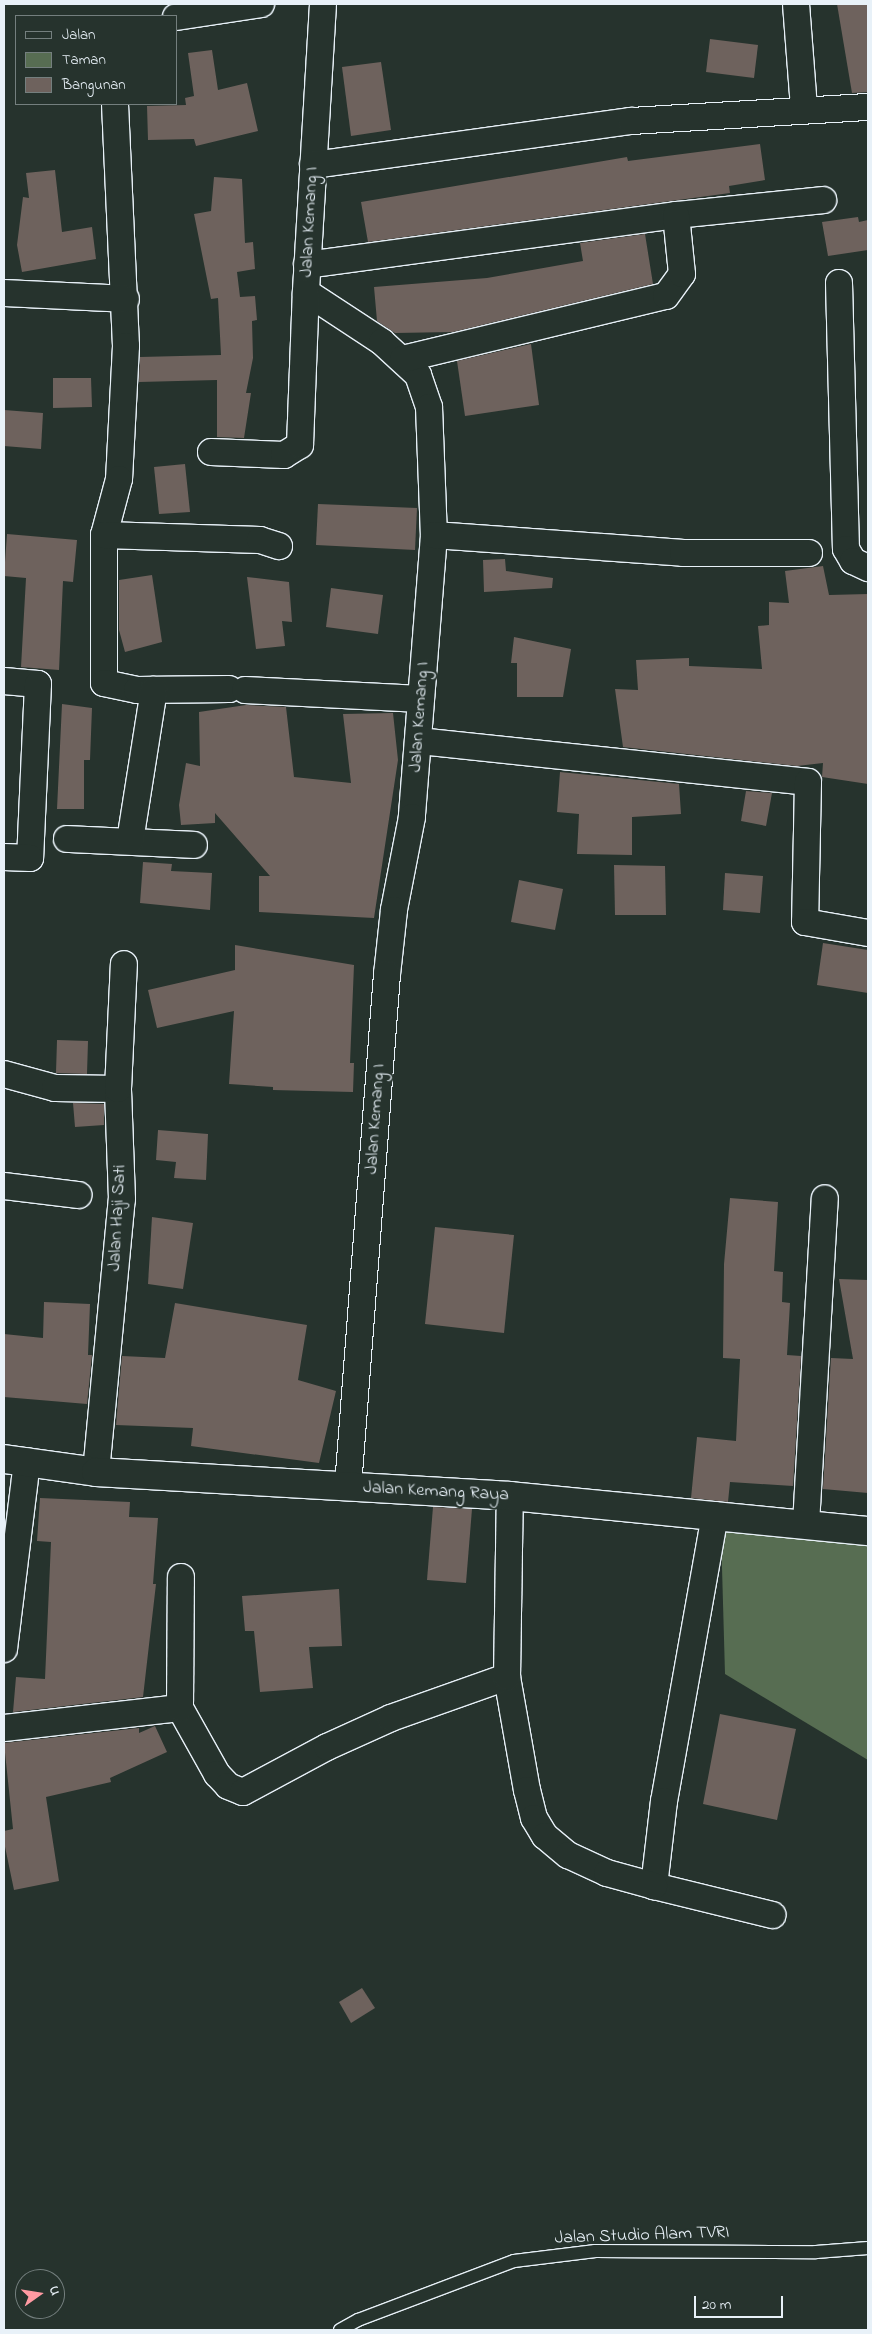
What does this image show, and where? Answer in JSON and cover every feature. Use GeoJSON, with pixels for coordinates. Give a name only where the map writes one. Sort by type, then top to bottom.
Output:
{"type":"FeatureCollection","features":[{"type":"Feature","properties":{"kind":"street"},"geometry":{"type":"LineString","coordinates":[[178,16],[262,4]]}},
{"type":"Feature","properties":{"kind":"street","name":"Jalan Kemang I"},"geometry":{"type":"LineString","coordinates":[[323,4],[306,292],[403,359],[418,375],[429,407],[434,535],[412,817],[394,910],[388,965],[348,1487]]}},
{"type":"Feature","properties":{"kind":"street"},"geometry":{"type":"LineString","coordinates":[[796,4],[804,109]]}},
{"type":"Feature","properties":{"kind":"street"},"geometry":{"type":"LineString","coordinates":[[115,105],[126,299],[121,455],[104,535],[104,683],[154,690],[237,690],[422,699]]}},
{"type":"Feature","properties":{"kind":"street"},"geometry":{"type":"LineString","coordinates":[[313,164],[631,121],[804,109],[868,107]]}},
{"type":"Feature","properties":{"kind":"street"},"geometry":{"type":"LineString","coordinates":[[307,265],[676,215],[823,200]]}},
{"type":"Feature","properties":{"kind":"street"},"geometry":{"type":"LineString","coordinates":[[403,359],[666,296],[682,274],[676,215]]}},
{"type":"Feature","properties":{"kind":"street"},"geometry":{"type":"LineString","coordinates":[[839,283],[846,549],[853,561],[868,568]]}},
{"type":"Feature","properties":{"kind":"street"},"geometry":{"type":"LineString","coordinates":[[211,452],[284,455],[300,445],[306,292]]}},
{"type":"Feature","properties":{"kind":"street"},"geometry":{"type":"LineString","coordinates":[[4,293],[126,299]]}},
{"type":"Feature","properties":{"kind":"street"},"geometry":{"type":"LineString","coordinates":[[104,535],[260,540],[279,546]]}},
{"type":"Feature","properties":{"kind":"street"},"geometry":{"type":"LineString","coordinates":[[434,535],[683,553],[809,553]]}},
{"type":"Feature","properties":{"kind":"street"},"geometry":{"type":"LineString","coordinates":[[4,681],[38,684],[30,858],[4,857]]}},
{"type":"Feature","properties":{"kind":"street"},"geometry":{"type":"LineString","coordinates":[[130,841],[154,690]]}},
{"type":"Feature","properties":{"kind":"street"},"geometry":{"type":"LineString","coordinates":[[419,742],[808,782],[805,922],[868,933]]}},
{"type":"Feature","properties":{"kind":"street"},"geometry":{"type":"LineString","coordinates":[[67,839],[194,845]]}},
{"type":"Feature","properties":{"kind":"street","name":"Jalan Haji Sati"},"geometry":{"type":"LineString","coordinates":[[96,1472],[122,1199],[118,1089],[124,964]]}},
{"type":"Feature","properties":{"kind":"street"},"geometry":{"type":"LineString","coordinates":[[4,1074],[55,1088],[118,1089]]}},
{"type":"Feature","properties":{"kind":"street"},"geometry":{"type":"LineString","coordinates":[[4,1186],[78,1195]]}},
{"type":"Feature","properties":{"kind":"street"},"geometry":{"type":"LineString","coordinates":[[806,1524],[825,1199]]}},
{"type":"Feature","properties":{"kind":"street"},"geometry":{"type":"LineString","coordinates":[[4,1649],[16,1460]]}},
{"type":"Feature","properties":{"kind":"street","name":"Jalan Kemang Raya"},"geometry":{"type":"LineString","coordinates":[[16,1460],[96,1472],[510,1496],[868,1531]]}},
{"type":"Feature","properties":{"kind":"street"},"geometry":{"type":"LineString","coordinates":[[510,1496],[507,1677],[527,1790],[534,1818],[544,1836],[568,1855],[607,1873],[772,1915]]}},
{"type":"Feature","properties":{"kind":"street"},"geometry":{"type":"LineString","coordinates":[[654,1886],[664,1801],[715,1515]]}},
{"type":"Feature","properties":{"kind":"street"},"geometry":{"type":"LineString","coordinates":[[180,1577],[180,1708],[218,1774],[228,1786],[243,1792],[327,1746],[383,1722],[507,1677]]}},
{"type":"Feature","properties":{"kind":"street"},"geometry":{"type":"LineString","coordinates":[[4,1728],[180,1708]]}},
{"type":"Feature","properties":{"kind":"lane","name":"Jalan Studio Alam TVRI"},"geometry":{"type":"LineString","coordinates":[[340,2330],[358,2320],[514,2261],[595,2252],[868,2248]]}},
{"type":"Feature","properties":{"kind":"green space"},"geometry":{"type":"Polygon","coordinates":[[[721,1532],[868,1545],[868,1760],[725,1674],[721,1532]]]}},
{"type":"Feature","properties":{"kind":"building"},"geometry":{"type":"Polygon","coordinates":[[[837,4],[868,4],[868,92],[852,93],[837,4]]]}},
{"type":"Feature","properties":{"kind":"building"},"geometry":{"type":"Polygon","coordinates":[[[710,39],[758,45],[754,78],[706,72],[710,39]]]}},
{"type":"Feature","properties":{"kind":"building"},"geometry":{"type":"Polygon","coordinates":[[[212,50],[218,90],[247,83],[258,131],[196,146],[194,139],[148,140],[147,106],[186,105],[185,98],[194,96],[188,53],[212,50]]]}},
{"type":"Feature","properties":{"kind":"building"},"geometry":{"type":"Polygon","coordinates":[[[381,62],[391,130],[351,136],[342,67],[381,62]]]}},
{"type":"Feature","properties":{"kind":"building"},"geometry":{"type":"Polygon","coordinates":[[[760,144],[765,180],[729,186],[730,193],[368,242],[361,202],[627,157],[628,161],[760,144]]]}},
{"type":"Feature","properties":{"kind":"building"},"geometry":{"type":"Polygon","coordinates":[[[55,170],[62,232],[92,227],[96,259],[22,272],[17,245],[23,197],[29,198],[26,173],[55,170]]]}},
{"type":"Feature","properties":{"kind":"building"},"geometry":{"type":"Polygon","coordinates":[[[214,177],[242,179],[245,243],[253,242],[255,269],[237,272],[240,297],[255,296],[257,320],[252,321],[253,358],[246,393],[251,393],[244,438],[217,437],[217,380],[139,382],[140,357],[221,355],[218,298],[211,299],[194,214],[211,211],[214,177]]]}},
{"type":"Feature","properties":{"kind":"building"},"geometry":{"type":"Polygon","coordinates":[[[858,217],[859,222],[868,220],[868,250],[828,256],[822,222],[858,217]]]}},
{"type":"Feature","properties":{"kind":"building"},"geometry":{"type":"Polygon","coordinates":[[[645,234],[653,284],[453,332],[395,333],[377,321],[374,287],[487,278],[583,261],[580,243],[645,234]]]}},
{"type":"Feature","properties":{"kind":"building"},"geometry":{"type":"Polygon","coordinates":[[[531,344],[539,405],[465,416],[457,361],[531,344]]]}},
{"type":"Feature","properties":{"kind":"building"},"geometry":{"type":"Polygon","coordinates":[[[53,378],[91,378],[92,407],[53,408],[53,378]]]}},
{"type":"Feature","properties":{"kind":"building"},"geometry":{"type":"Polygon","coordinates":[[[4,410],[43,413],[41,449],[4,446],[4,410]]]}},
{"type":"Feature","properties":{"kind":"building"},"geometry":{"type":"Polygon","coordinates":[[[185,464],[190,512],[159,514],[154,467],[185,464]]]}},
{"type":"Feature","properties":{"kind":"building"},"geometry":{"type":"Polygon","coordinates":[[[318,504],[417,508],[415,550],[316,545],[318,504]]]}},
{"type":"Feature","properties":{"kind":"building"},"geometry":{"type":"Polygon","coordinates":[[[7,534],[77,540],[73,582],[63,581],[59,670],[21,667],[26,578],[4,576],[7,534]]]}},
{"type":"Feature","properties":{"kind":"building"},"geometry":{"type":"Polygon","coordinates":[[[505,559],[506,571],[553,578],[552,588],[484,592],[483,560],[505,559]]]}},
{"type":"Feature","properties":{"kind":"building"},"geometry":{"type":"Polygon","coordinates":[[[823,566],[829,595],[868,594],[868,784],[822,777],[823,763],[797,766],[623,747],[615,689],[638,690],[636,660],[689,658],[689,666],[762,669],[758,626],[769,625],[769,602],[789,603],[785,571],[823,566]]]}},
{"type":"Feature","properties":{"kind":"building"},"geometry":{"type":"Polygon","coordinates":[[[152,575],[162,642],[125,652],[119,630],[119,580],[152,575]]]}},
{"type":"Feature","properties":{"kind":"building"},"geometry":{"type":"Polygon","coordinates":[[[247,577],[289,582],[292,622],[282,621],[285,646],[256,649],[247,577]]]}},
{"type":"Feature","properties":{"kind":"building"},"geometry":{"type":"Polygon","coordinates":[[[331,588],[383,595],[378,634],[326,627],[331,588]]]}},
{"type":"Feature","properties":{"kind":"building"},"geometry":{"type":"Polygon","coordinates":[[[514,637],[571,649],[563,697],[517,697],[517,663],[511,663],[514,637]]]}},
{"type":"Feature","properties":{"kind":"building"},"geometry":{"type":"Polygon","coordinates":[[[62,704],[92,708],[90,760],[84,760],[84,809],[57,809],[62,704]]]}},
{"type":"Feature","properties":{"kind":"building"},"geometry":{"type":"Polygon","coordinates":[[[246,705],[286,707],[294,777],[351,783],[343,714],[393,713],[398,760],[374,918],[259,912],[259,876],[270,876],[215,813],[215,823],[181,825],[179,805],[186,763],[200,766],[199,712],[246,705]]]}},
{"type":"Feature","properties":{"kind":"building"},"geometry":{"type":"Polygon","coordinates":[[[560,772],[679,784],[681,814],[632,817],[632,855],[577,854],[579,814],[557,812],[560,772]]]}},
{"type":"Feature","properties":{"kind":"building"},"geometry":{"type":"Polygon","coordinates":[[[746,791],[772,793],[766,826],[741,821],[746,791]]]}},
{"type":"Feature","properties":{"kind":"building"},"geometry":{"type":"Polygon","coordinates":[[[143,862],[172,864],[171,871],[212,873],[210,910],[140,903],[143,862]]]}},
{"type":"Feature","properties":{"kind":"building"},"geometry":{"type":"Polygon","coordinates":[[[614,865],[665,866],[666,915],[615,915],[614,865]]]}},
{"type":"Feature","properties":{"kind":"building"},"geometry":{"type":"Polygon","coordinates":[[[725,873],[763,876],[760,913],[723,910],[725,873]]]}},
{"type":"Feature","properties":{"kind":"building"},"geometry":{"type":"Polygon","coordinates":[[[519,880],[563,889],[555,930],[511,922],[519,880]]]}},
{"type":"Feature","properties":{"kind":"building"},"geometry":{"type":"Polygon","coordinates":[[[823,943],[868,950],[868,993],[817,985],[823,943]]]}},
{"type":"Feature","properties":{"kind":"building"},"geometry":{"type":"Polygon","coordinates":[[[235,945],[354,965],[350,1063],[354,1063],[353,1092],[273,1090],[273,1087],[229,1084],[234,1011],[157,1028],[148,990],[235,970],[235,945]]]}},
{"type":"Feature","properties":{"kind":"building"},"geometry":{"type":"Polygon","coordinates":[[[57,1040],[88,1041],[87,1074],[56,1073],[57,1040]]]}},
{"type":"Feature","properties":{"kind":"building"},"geometry":{"type":"Polygon","coordinates":[[[73,1103],[104,1104],[104,1125],[75,1127],[73,1103]]]}},
{"type":"Feature","properties":{"kind":"building"},"geometry":{"type":"Polygon","coordinates":[[[158,1130],[208,1134],[206,1180],[174,1178],[176,1162],[156,1160],[158,1130]]]}},
{"type":"Feature","properties":{"kind":"building"},"geometry":{"type":"Polygon","coordinates":[[[730,1198],[778,1202],[774,1271],[783,1272],[782,1302],[790,1303],[787,1355],[801,1356],[793,1486],[730,1482],[728,1502],[691,1498],[697,1437],[736,1441],[740,1359],[723,1358],[724,1264],[730,1198]]]}},
{"type":"Feature","properties":{"kind":"building"},"geometry":{"type":"Polygon","coordinates":[[[152,1217],[193,1223],[183,1289],[148,1284],[152,1217]]]}},
{"type":"Feature","properties":{"kind":"building"},"geometry":{"type":"Polygon","coordinates":[[[435,1227],[514,1235],[504,1333],[425,1324],[435,1227]]]}},
{"type":"Feature","properties":{"kind":"building"},"geometry":{"type":"Polygon","coordinates":[[[839,1279],[868,1280],[868,1493],[823,1489],[831,1358],[853,1359],[839,1279]]]}},
{"type":"Feature","properties":{"kind":"building"},"geometry":{"type":"Polygon","coordinates":[[[44,1302],[90,1304],[88,1355],[92,1355],[87,1404],[4,1397],[4,1334],[43,1338],[44,1302]]]}},
{"type":"Feature","properties":{"kind":"building"},"geometry":{"type":"Polygon","coordinates":[[[175,1303],[307,1325],[298,1380],[336,1391],[319,1463],[191,1446],[193,1428],[116,1425],[122,1356],[165,1358],[175,1303]]]}},
{"type":"Feature","properties":{"kind":"building"},"geometry":{"type":"Polygon","coordinates":[[[40,1498],[130,1502],[129,1517],[158,1518],[153,1584],[156,1584],[143,1697],[13,1712],[16,1677],[45,1679],[51,1542],[37,1541],[40,1498]]]}},
{"type":"Feature","properties":{"kind":"building"},"geometry":{"type":"Polygon","coordinates":[[[433,1507],[472,1509],[466,1583],[427,1580],[433,1507]]]}},
{"type":"Feature","properties":{"kind":"building"},"geometry":{"type":"Polygon","coordinates":[[[339,1589],[342,1646],[309,1647],[313,1688],[260,1692],[254,1631],[245,1631],[242,1596],[339,1589]]]}},
{"type":"Feature","properties":{"kind":"building"},"geometry":{"type":"Polygon","coordinates":[[[720,1714],[796,1729],[777,1820],[703,1804],[720,1714]]]}},
{"type":"Feature","properties":{"kind":"building"},"geometry":{"type":"Polygon","coordinates":[[[155,1726],[167,1752],[110,1778],[111,1782],[46,1797],[59,1881],[14,1890],[4,1842],[4,1831],[13,1829],[4,1743],[139,1728],[139,1733],[155,1726]]]}},
{"type":"Feature","properties":{"kind":"building"},"geometry":{"type":"Polygon","coordinates":[[[362,1988],[375,2008],[351,2023],[339,2002],[362,1988]]]}}]}
